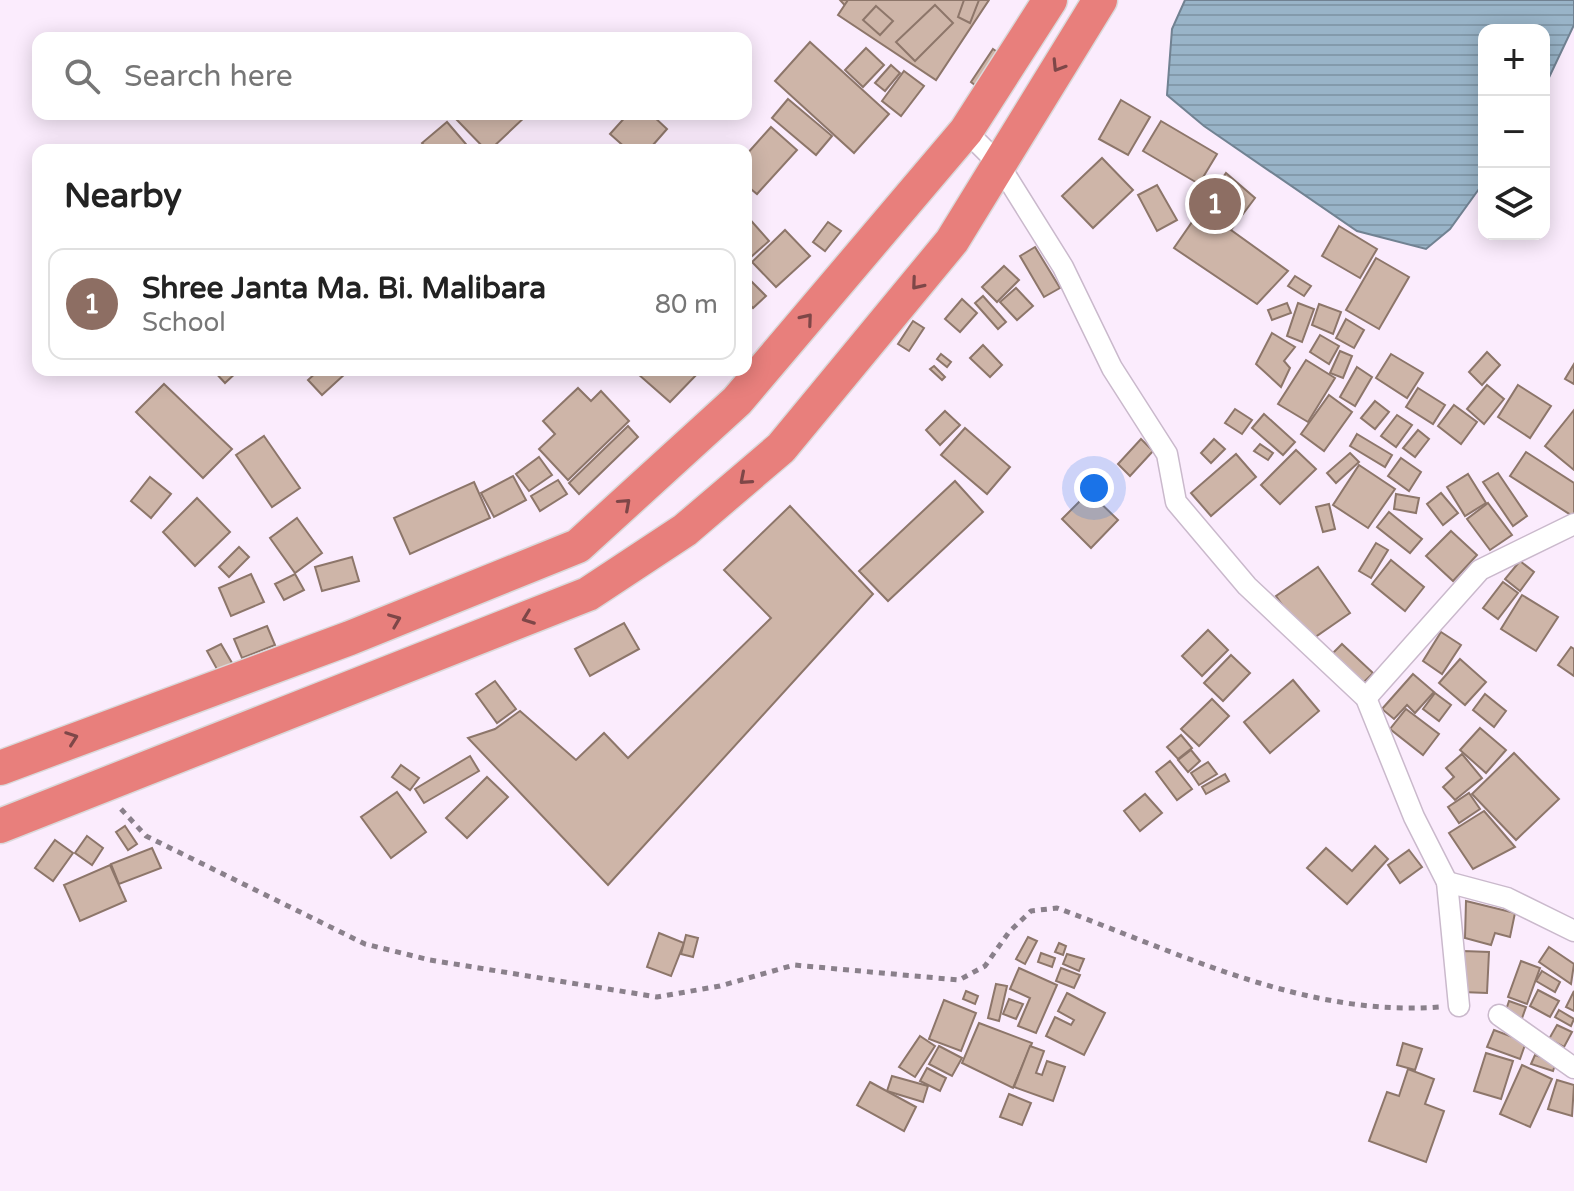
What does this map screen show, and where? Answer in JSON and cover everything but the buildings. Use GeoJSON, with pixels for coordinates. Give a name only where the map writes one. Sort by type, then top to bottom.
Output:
{"type":"FeatureCollection","features":[{"type":"Feature","properties":{"kind":"highway"},"geometry":{"type":"LineString","coordinates":[[0,768],[350,638],[578,546],[737,401],[966,131],[1050,0]]}},
{"type":"Feature","properties":{"kind":"highway"},"geometry":{"type":"LineString","coordinates":[[0,826],[588,594],[685,530],[781,448],[952,241],[1100,0]]}},
{"type":"Feature","properties":{"kind":"highway"},"geometry":{"type":"LineString","coordinates":[[350,638],[366,681]]}},
{"type":"Feature","properties":{"kind":"street"},"geometry":{"type":"LineString","coordinates":[[966,131],[998,163],[1063,267],[1112,368],[1167,454],[1176,502],[1247,586],[1366,698],[1414,817],[1447,882],[1459,1006]]}},
{"type":"Feature","properties":{"kind":"street"},"geometry":{"type":"LineString","coordinates":[[1366,698],[1480,570],[1574,524]]}},
{"type":"Feature","properties":{"kind":"street"},"geometry":{"type":"LineString","coordinates":[[1447,882],[1507,898],[1574,931]]}},
{"type":"Feature","properties":{"kind":"street"},"geometry":{"type":"LineString","coordinates":[[1499,1015],[1574,1068]]}},
{"type":"Feature","properties":{"kind":"path"},"geometry":{"type":"LineString","coordinates":[[112,784],[119,808],[146,836],[365,944],[460,965],[657,997],[720,986],[794,965],[959,980],[985,966],[1009,932],[1031,911],[1057,908],[1261,986],[1401,1010],[1459,1006]]}},
{"type":"Feature","properties":{"kind":"water"},"geometry":{"type":"Polygon","coordinates":[[[1185,0],[1574,0],[1574,25],[1550,75],[1550,24],[1478,24],[1478,190],[1450,229],[1426,249],[1357,231],[1204,126],[1167,95],[1172,29],[1185,0]]]}},
{"type":"Feature","properties":{"kind":"place","name":"Shree Janta Ma. Bi. Malibara"},"geometry":{"type":"Point","coordinates":[1215,204]}}]}
